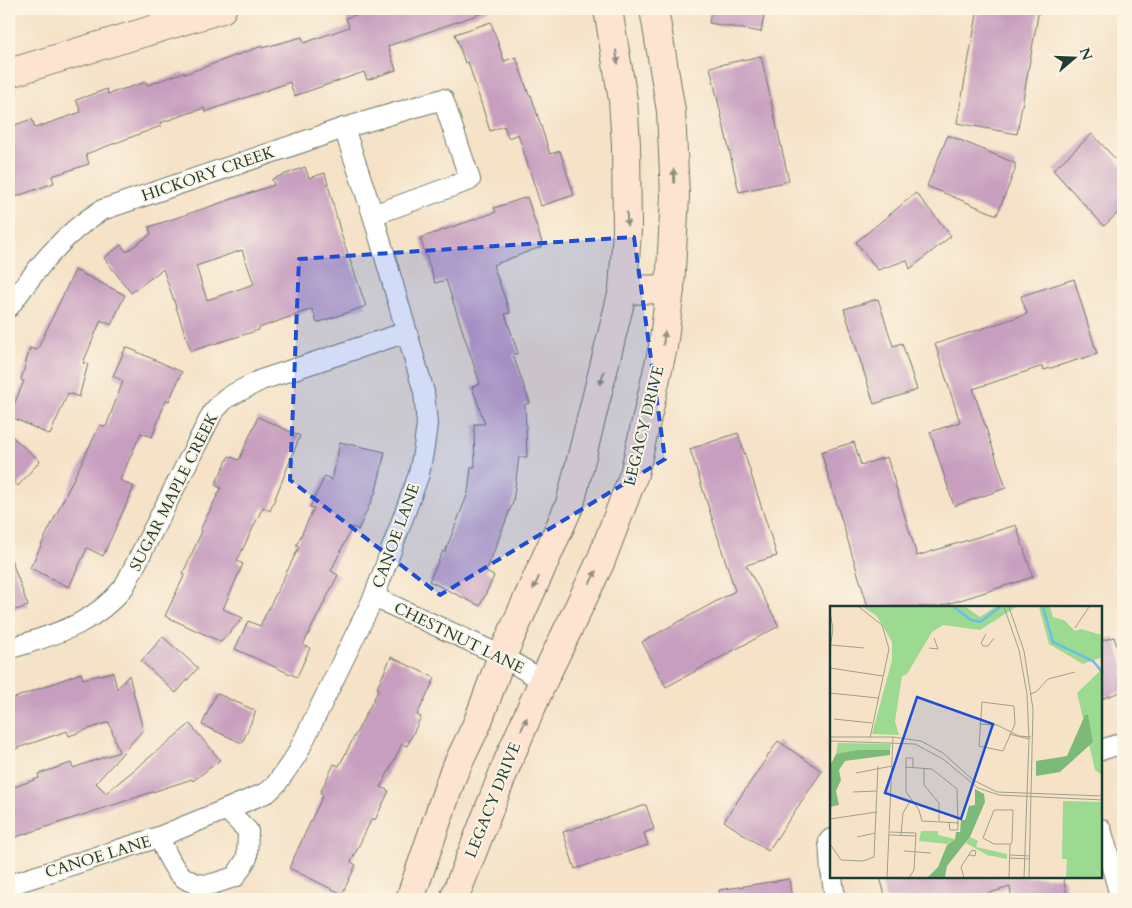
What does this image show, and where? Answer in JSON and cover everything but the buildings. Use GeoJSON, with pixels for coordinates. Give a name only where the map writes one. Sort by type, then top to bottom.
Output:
{"type":"FeatureCollection","features":[{"type":"Feature","properties":{"kind":"main road"},"geometry":{"type":"LineString","coordinates":[[9,74],[222,9]]}},
{"type":"Feature","properties":{"kind":"main road"},"geometry":{"type":"LineString","coordinates":[[410,899],[454,774],[477,724],[502,656],[570,504],[623,290],[627,230],[626,145],[621,90],[608,9]]}},
{"type":"Feature","properties":{"kind":"main road","name":"LEGACY DRIVE"},"geometry":{"type":"LineString","coordinates":[[454,899],[508,761],[543,681],[600,563],[634,474],[663,347],[670,289],[675,196],[671,110],[654,9]]}},
{"type":"Feature","properties":{"kind":"main road"},"geometry":{"type":"LineString","coordinates":[[623,290],[670,289]]}},
{"type":"Feature","properties":{"kind":"street","name":"HICKORY CREEK"},"geometry":{"type":"LineString","coordinates":[[9,307],[61,241],[82,222],[102,210],[344,128],[444,99],[470,180],[373,216]]}},
{"type":"Feature","properties":{"kind":"street","name":"CANOE LANE"},"geometry":{"type":"LineString","coordinates":[[9,885],[159,838],[268,792],[277,783],[296,756],[374,597],[419,474],[427,424],[424,392],[373,216],[344,128]]}},
{"type":"Feature","properties":{"kind":"street","name":"SUGAR MAPLE CREEK"},"geometry":{"type":"LineString","coordinates":[[9,649],[93,618],[111,604],[124,587],[213,412],[226,398],[261,380],[407,332]]}},
{"type":"Feature","properties":{"kind":"street","name":"CHESTNUT LANE"},"geometry":{"type":"LineString","coordinates":[[374,597],[502,656],[543,681]]}},
{"type":"Feature","properties":{"kind":"street"},"geometry":{"type":"LineString","coordinates":[[1102,750],[1123,743]]}},
{"type":"Feature","properties":{"kind":"street","name":"CANOE LANE"},"geometry":{"type":"LineString","coordinates":[[159,838],[172,868],[183,877],[205,885],[235,877],[247,858],[248,831],[226,810]]}},
{"type":"Feature","properties":{"kind":"street"},"geometry":{"type":"LineString","coordinates":[[1102,832],[1121,899]]}},
{"type":"Feature","properties":{"kind":"street"},"geometry":{"type":"LineString","coordinates":[[832,878],[835,899]]}},
{"type":"Feature","properties":{"kind":"highlighted area"},"geometry":{"type":"Polygon","coordinates":[[[634,237],[665,459],[440,595],[290,480],[299,259],[634,237]]]}}]}
